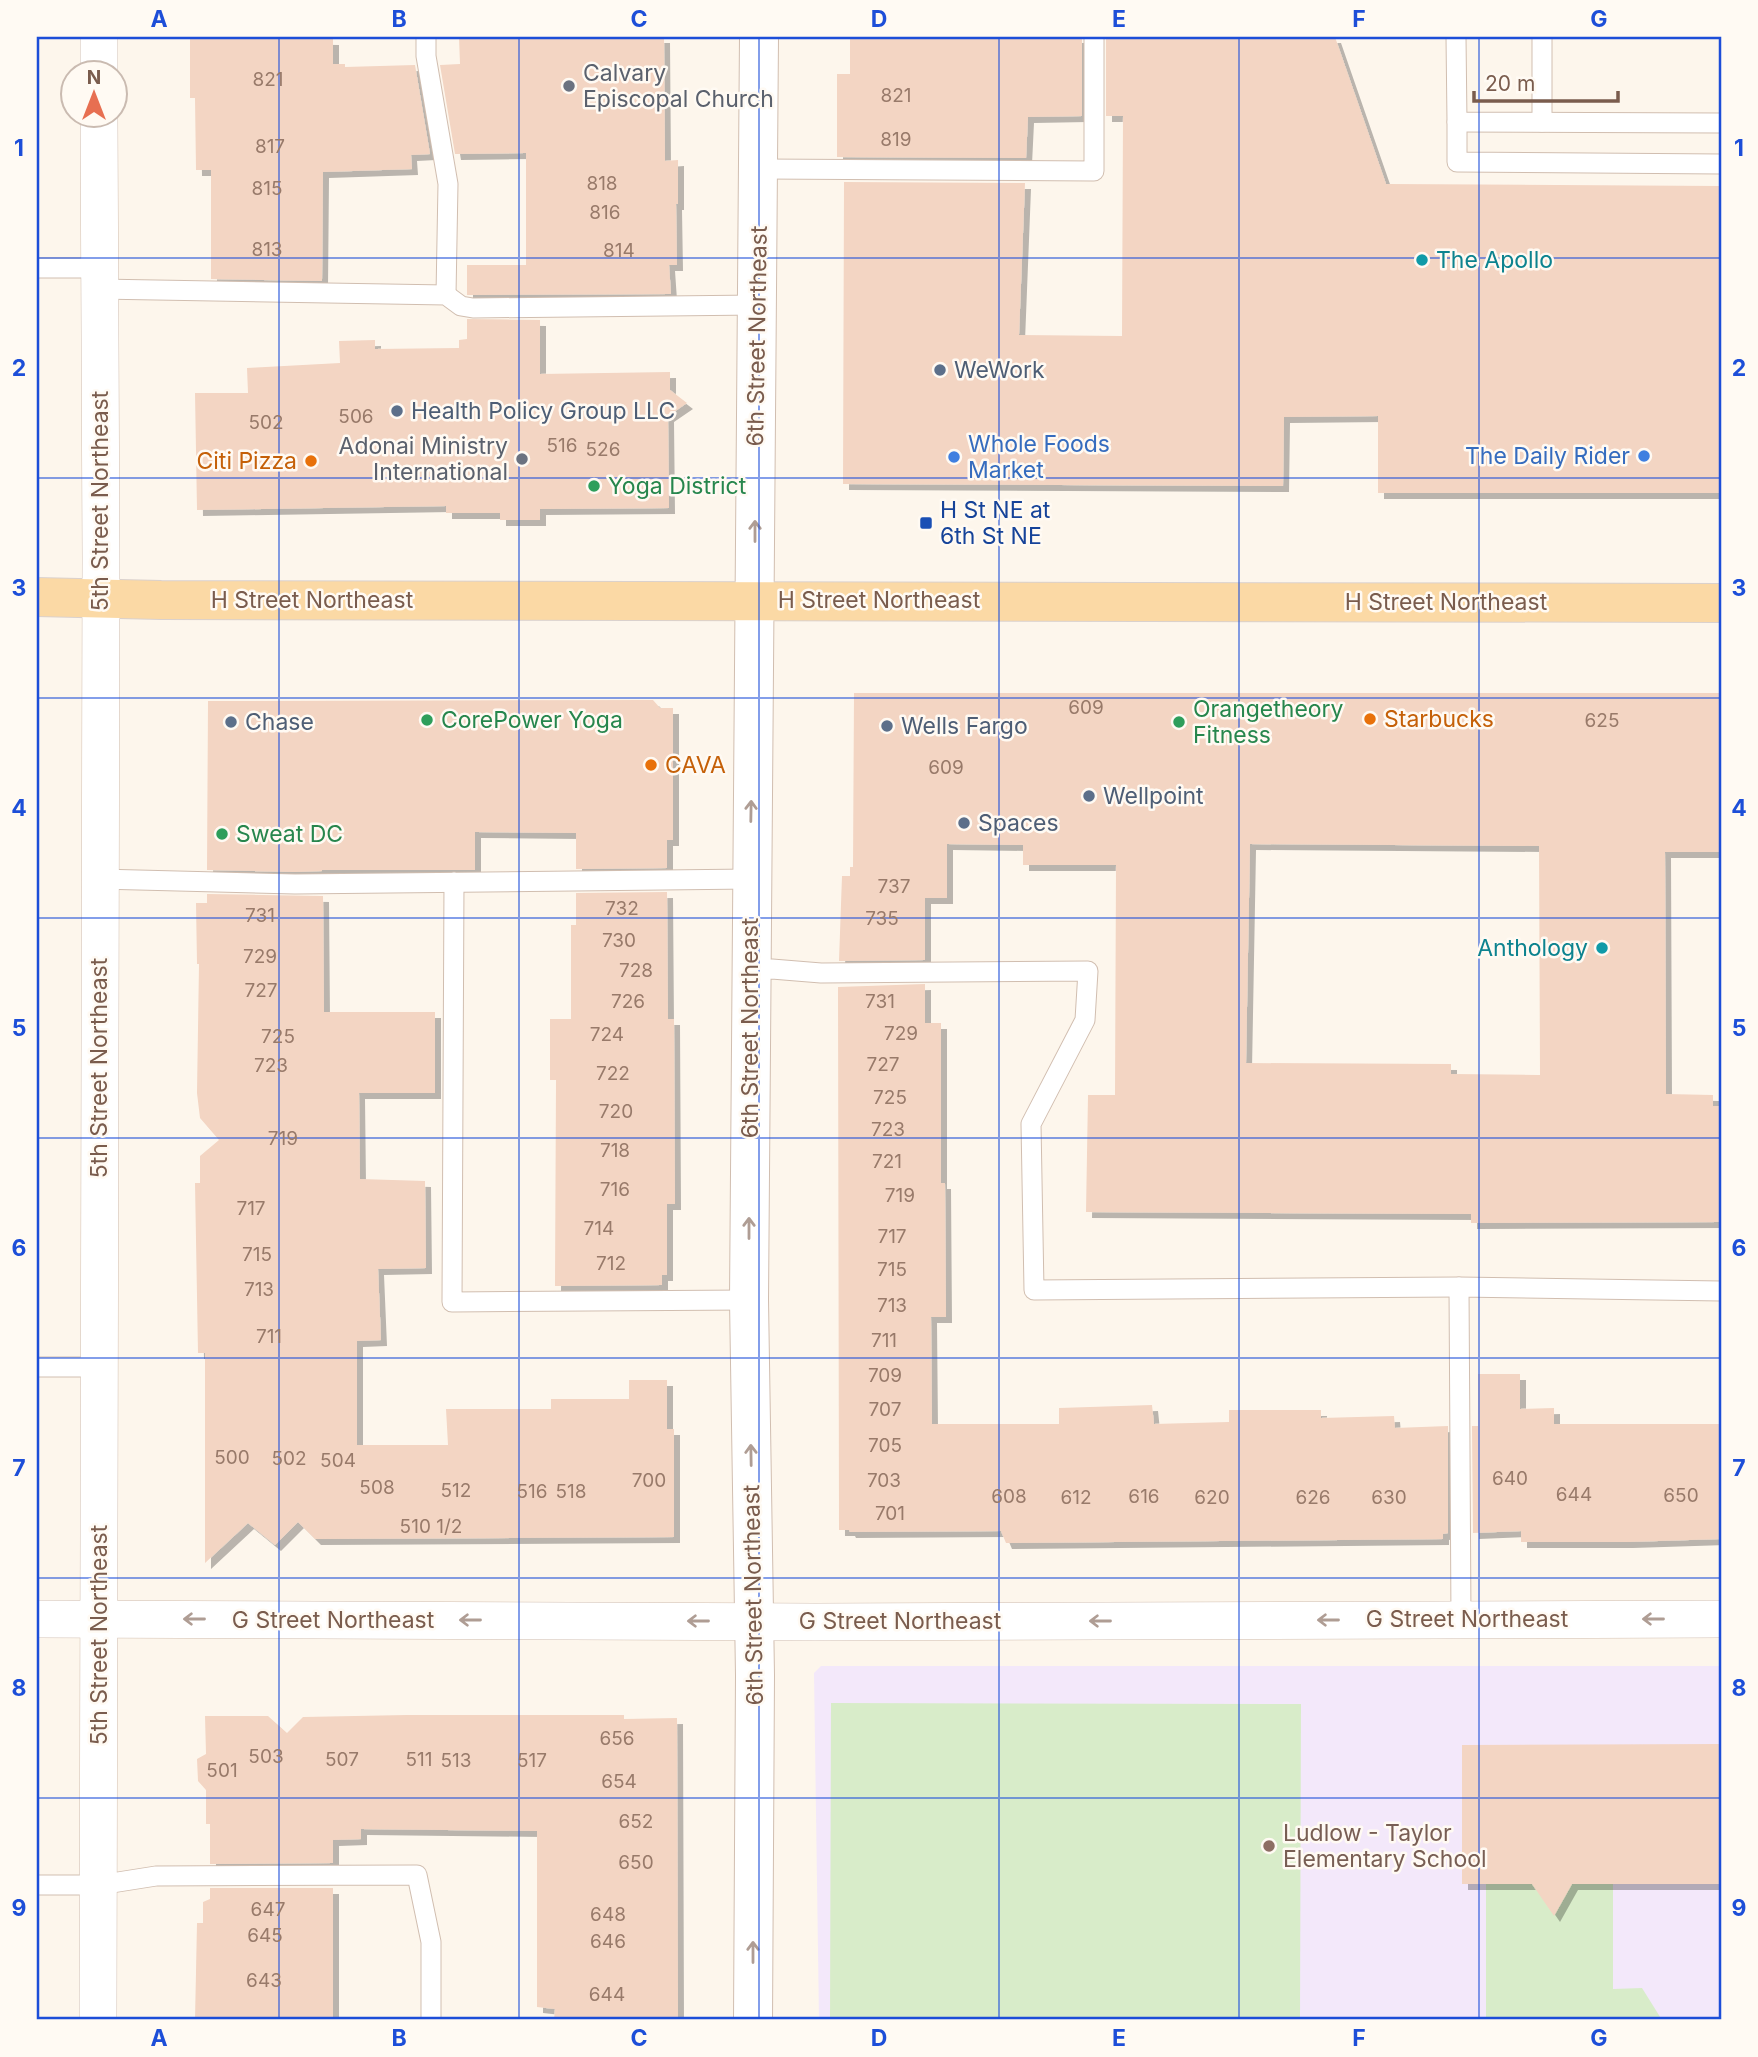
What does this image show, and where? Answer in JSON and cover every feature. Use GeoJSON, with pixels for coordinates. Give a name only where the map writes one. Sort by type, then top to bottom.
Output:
{"type":"FeatureCollection","features":[{"type":"Feature","properties":{"kind":"main road","name":"H Street Northeast"},"geometry":{"type":"LineString","coordinates":[[37,597],[1721,603]]}},
{"type":"Feature","properties":{"kind":"street"},"geometry":{"type":"LineString","coordinates":[[99,37],[99,60]]}},
{"type":"Feature","properties":{"kind":"street","name":"6th Street Northeast"},"geometry":{"type":"LineString","coordinates":[[753,2020],[754,1621],[749,1300],[759,37]]}},
{"type":"Feature","properties":{"kind":"street","name":"5th Street Northeast"},"geometry":{"type":"LineString","coordinates":[[99,130],[99,2020]]}},
{"type":"Feature","properties":{"kind":"street","name":"G Street Northeast"},"geometry":{"type":"LineString","coordinates":[[37,1619],[1721,1619]]}},
{"type":"Feature","properties":{"kind":"lane"},"geometry":{"type":"LineString","coordinates":[[426,37],[426,56],[448,184],[446,295]]}},
{"type":"Feature","properties":{"kind":"lane"},"geometry":{"type":"LineString","coordinates":[[759,169],[1094,172],[1094,37]]}},
{"type":"Feature","properties":{"kind":"lane"},"geometry":{"type":"LineString","coordinates":[[1456,37],[1457,162],[1721,164]]}},
{"type":"Feature","properties":{"kind":"lane"},"geometry":{"type":"LineString","coordinates":[[1542,37],[1542,122]]}},
{"type":"Feature","properties":{"kind":"lane"},"geometry":{"type":"LineString","coordinates":[[1457,122],[1721,123]]}},
{"type":"Feature","properties":{"kind":"lane"},"geometry":{"type":"LineString","coordinates":[[37,268],[99,278],[446,295],[461,306],[474,308],[757,305]]}},
{"type":"Feature","properties":{"kind":"lane"},"geometry":{"type":"LineString","coordinates":[[99,879],[295,884],[751,879]]}},
{"type":"Feature","properties":{"kind":"lane"},"geometry":{"type":"LineString","coordinates":[[454,882],[452,1301],[749,1300]]}},
{"type":"Feature","properties":{"kind":"lane"},"geometry":{"type":"LineString","coordinates":[[750,970],[821,973],[1088,971],[1085,1020],[1031,1124],[1034,1290],[1460,1287],[1721,1291]]}},
{"type":"Feature","properties":{"kind":"lane"},"geometry":{"type":"LineString","coordinates":[[1460,1287],[1461,1619]]}},
{"type":"Feature","properties":{"kind":"lane"},"geometry":{"type":"LineString","coordinates":[[37,1367],[99,1367]]}},
{"type":"Feature","properties":{"kind":"lane"},"geometry":{"type":"LineString","coordinates":[[37,1885],[99,1885],[156,1876],[417,1875],[431,1942],[431,2020]]}},
{"type":"Feature","properties":{"kind":"shaded area","name":"Ludlow - Taylor Elementary School"},"geometry":{"type":"Polygon","coordinates":[[[821,1666],[1721,1666],[1721,2020],[819,2020],[814,1673],[821,1666]]]}},
{"type":"Feature","properties":{"kind":"green space"},"geometry":{"type":"Polygon","coordinates":[[[831,1703],[1301,1704],[1300,2020],[830,2020],[831,1703]]]}},
{"type":"Feature","properties":{"kind":"green space"},"geometry":{"type":"Polygon","coordinates":[[[1528,1881],[1559,1901],[1565,1896],[1569,1884],[1613,1884],[1613,1989],[1642,1988],[1662,2020],[1486,2020],[1486,1884],[1528,1881]]]}},
{"type":"Feature","properties":{"kind":"building"},"geometry":{"type":"Polygon","coordinates":[[[190,37],[333,39],[333,64],[345,64],[345,67],[415,65],[430,154],[411,155],[412,169],[323,172],[322,281],[211,279],[211,170],[196,170],[195,98],[190,98],[190,37]]]}},
{"type":"Feature","properties":{"kind":"building"},"geometry":{"type":"Polygon","coordinates":[[[459,37],[664,37],[665,161],[678,160],[677,265],[669,265],[671,294],[467,295],[467,265],[526,265],[526,153],[455,154],[440,65],[460,64],[459,37]]]}},
{"type":"Feature","properties":{"kind":"building"},"geometry":{"type":"Polygon","coordinates":[[[850,37],[1082,37],[1082,116],[1028,117],[1026,158],[837,157],[837,74],[850,74],[850,37]]]}},
{"type":"Feature","properties":{"kind":"building","name":"The Apollo"},"geometry":{"type":"Polygon","coordinates":[[[1106,37],[1335,37],[1386,184],[1721,186],[1721,493],[1378,493],[1378,416],[1284,417],[1283,486],[843,484],[844,182],[1025,183],[1019,335],[1122,336],[1123,116],[1106,116],[1106,37]]]}},
{"type":"Feature","properties":{"kind":"building"},"geometry":{"type":"Polygon","coordinates":[[[467,319],[540,320],[540,374],[670,372],[670,390],[687,403],[668,416],[669,508],[540,509],[540,520],[500,520],[500,513],[446,513],[446,506],[197,510],[195,393],[248,393],[247,368],[340,363],[339,341],[375,340],[375,349],[459,348],[459,340],[467,339],[467,319]]]}},
{"type":"Feature","properties":{"kind":"building"},"geometry":{"type":"Polygon","coordinates":[[[854,693],[1721,693],[1721,852],[1665,852],[1666,1094],[1713,1095],[1713,1106],[1721,1106],[1721,1222],[1471,1223],[1471,1214],[1086,1212],[1088,1095],[1115,1095],[1116,865],[1023,865],[1023,845],[947,844],[947,898],[925,898],[925,960],[839,961],[842,876],[850,876],[850,867],[853,867],[854,693]],[[1250,844],[1246,1063],[1451,1064],[1451,1074],[1540,1075],[1539,846],[1250,844]]]}},
{"type":"Feature","properties":{"kind":"building"},"geometry":{"type":"Polygon","coordinates":[[[653,700],[660,708],[673,708],[673,840],[667,840],[667,868],[576,869],[576,833],[475,832],[475,870],[207,870],[208,701],[653,700]]]}},
{"type":"Feature","properties":{"kind":"building"},"geometry":{"type":"Polygon","coordinates":[[[667,892],[668,1019],[674,1019],[675,1204],[667,1204],[667,1275],[662,1275],[662,1285],[555,1286],[556,1080],[550,1080],[550,1019],[571,1019],[571,925],[576,925],[576,893],[667,892]]]}},
{"type":"Feature","properties":{"kind":"building"},"geometry":{"type":"Polygon","coordinates":[[[207,894],[323,896],[324,1012],[435,1012],[435,1093],[359,1093],[360,1179],[425,1181],[426,1268],[378,1269],[381,1340],[357,1341],[357,1445],[448,1445],[446,1409],[551,1409],[551,1399],[629,1399],[629,1380],[667,1380],[667,1429],[674,1429],[674,1537],[315,1539],[298,1522],[275,1545],[248,1523],[205,1563],[205,1353],[198,1353],[195,1183],[200,1183],[200,1156],[219,1140],[200,1118],[197,1093],[199,964],[196,903],[207,903],[207,894]]]}},
{"type":"Feature","properties":{"kind":"building"},"geometry":{"type":"Polygon","coordinates":[[[925,984],[925,1023],[941,1023],[941,1183],[945,1183],[946,1317],[931,1317],[932,1424],[1059,1424],[1059,1408],[1152,1405],[1154,1424],[1229,1422],[1229,1410],[1321,1410],[1321,1418],[1394,1416],[1395,1428],[1448,1426],[1448,1533],[1443,1534],[1443,1539],[1006,1543],[1001,1531],[839,1530],[838,987],[925,984]]]}},
{"type":"Feature","properties":{"kind":"building"},"geometry":{"type":"Polygon","coordinates":[[[1478,1374],[1520,1374],[1520,1409],[1554,1408],[1554,1424],[1721,1424],[1720,1539],[1521,1542],[1521,1531],[1473,1533],[1472,1426],[1478,1426],[1478,1374]]]}},
{"type":"Feature","properties":{"kind":"building"},"geometry":{"type":"Polygon","coordinates":[[[624,1715],[624,1719],[677,1718],[678,2020],[554,2020],[555,2009],[537,2007],[537,1831],[361,1829],[361,1839],[333,1840],[333,1863],[210,1864],[210,1824],[206,1824],[206,1790],[198,1781],[197,1759],[206,1754],[205,1716],[268,1716],[287,1733],[303,1717],[624,1715]]]}},
{"type":"Feature","properties":{"kind":"building"},"geometry":{"type":"Polygon","coordinates":[[[1721,1744],[1721,1884],[1572,1884],[1554,1916],[1532,1884],[1462,1884],[1462,1745],[1721,1744]]]}},
{"type":"Feature","properties":{"kind":"building"},"geometry":{"type":"Polygon","coordinates":[[[210,1888],[333,1888],[333,2020],[195,2020],[197,1923],[203,1923],[203,1902],[210,1899],[210,1888]]]}},
{"type":"Feature","properties":{"kind":"place","name":"Calvary Episcopal Church"},"geometry":{"type":"Point","coordinates":[569,86]}},
{"type":"Feature","properties":{"kind":"place","name":"The Apollo"},"geometry":{"type":"Point","coordinates":[1422,260]}},
{"type":"Feature","properties":{"kind":"place","name":"WeWork"},"geometry":{"type":"Point","coordinates":[940,370]}},
{"type":"Feature","properties":{"kind":"place","name":"Health Policy Group LLC"},"geometry":{"type":"Point","coordinates":[397,411]}},
{"type":"Feature","properties":{"kind":"place","name":"The Daily Rider"},"geometry":{"type":"Point","coordinates":[1644,456]}},
{"type":"Feature","properties":{"kind":"place","name":"Whole Foods Market"},"geometry":{"type":"Point","coordinates":[954,457]}},
{"type":"Feature","properties":{"kind":"place","name":"Adonai Ministry International"},"geometry":{"type":"Point","coordinates":[522,459]}},
{"type":"Feature","properties":{"kind":"place","name":"Citi Pizza"},"geometry":{"type":"Point","coordinates":[311,461]}},
{"type":"Feature","properties":{"kind":"place","name":"Yoga District"},"geometry":{"type":"Point","coordinates":[594,486]}},
{"type":"Feature","properties":{"kind":"place","name":"H St NE at 6th St NE"},"geometry":{"type":"Point","coordinates":[926,523]}},
{"type":"Feature","properties":{"kind":"place","name":"Starbucks"},"geometry":{"type":"Point","coordinates":[1370,719]}},
{"type":"Feature","properties":{"kind":"place","name":"CorePower Yoga"},"geometry":{"type":"Point","coordinates":[427,720]}},
{"type":"Feature","properties":{"kind":"place","name":"Chase"},"geometry":{"type":"Point","coordinates":[231,722]}},
{"type":"Feature","properties":{"kind":"place","name":"Orangetheory Fitness"},"geometry":{"type":"Point","coordinates":[1179,722]}},
{"type":"Feature","properties":{"kind":"place","name":"Wells Fargo"},"geometry":{"type":"Point","coordinates":[887,726]}},
{"type":"Feature","properties":{"kind":"place","name":"CAVA"},"geometry":{"type":"Point","coordinates":[651,765]}},
{"type":"Feature","properties":{"kind":"place","name":"Wellpoint"},"geometry":{"type":"Point","coordinates":[1089,796]}},
{"type":"Feature","properties":{"kind":"place","name":"Spaces"},"geometry":{"type":"Point","coordinates":[964,823]}},
{"type":"Feature","properties":{"kind":"place","name":"Sweat DC"},"geometry":{"type":"Point","coordinates":[222,834]}},
{"type":"Feature","properties":{"kind":"place","name":"Anthology"},"geometry":{"type":"Point","coordinates":[1602,948]}},
{"type":"Feature","properties":{"kind":"place","name":"Ludlow - Taylor Elementary School"},"geometry":{"type":"Point","coordinates":[1269,1846]}}]}
